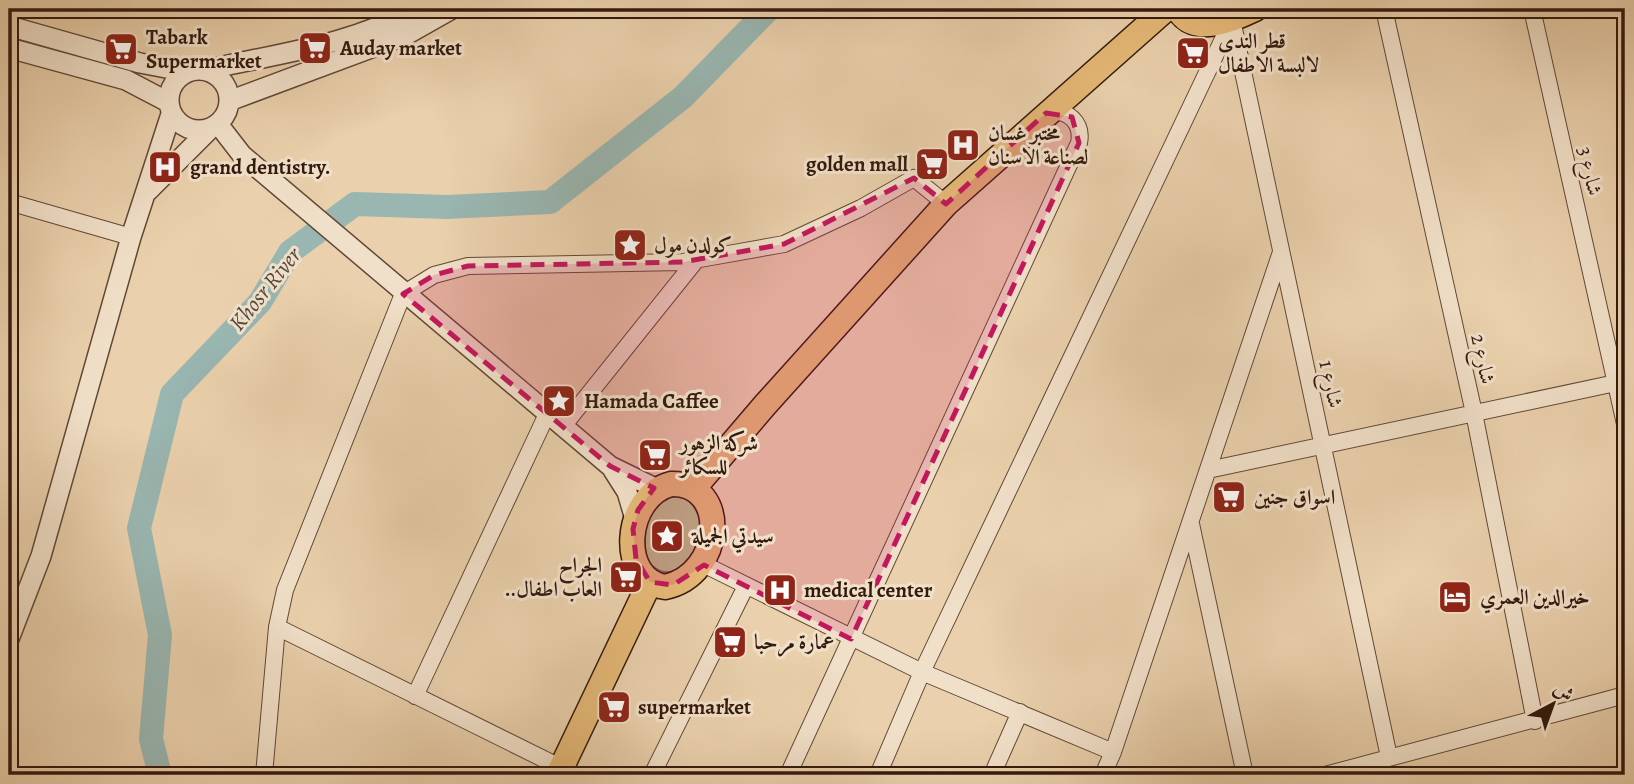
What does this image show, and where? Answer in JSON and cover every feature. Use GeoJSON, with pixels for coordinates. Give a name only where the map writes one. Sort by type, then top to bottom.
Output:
{"type":"FeatureCollection","features":[{"type":"Feature","properties":{"kind":"main road"},"geometry":{"type":"LineString","coordinates":[[694,488],[946,204],[1166,9]]}},
{"type":"Feature","properties":{"kind":"main road"},"geometry":{"type":"LineString","coordinates":[[1178,9],[1184,19],[1194,25],[1232,20],[1255,9]]}},
{"type":"Feature","properties":{"kind":"main road"},"geometry":{"type":"LineString","coordinates":[[679,484],[694,488],[705,500],[710,512],[710,546],[703,564],[673,585],[665,587],[650,582],[642,574],[636,559],[633,539],[635,519],[641,503],[657,489],[679,484]]}},
{"type":"Feature","properties":{"kind":"main road"},"geometry":{"type":"LineString","coordinates":[[565,773],[650,582]]}},
{"type":"Feature","properties":{"kind":"street"},"geometry":{"type":"LineString","coordinates":[[9,639],[41,556],[131,237],[148,192],[170,108],[173,84],[196,71],[346,37],[398,19],[415,9]]}},
{"type":"Feature","properties":{"kind":"street"},"geometry":{"type":"LineString","coordinates":[[229,102],[406,35],[452,9]]}},
{"type":"Feature","properties":{"kind":"street","name":"شارع 2"},"geometry":{"type":"LineString","coordinates":[[1384,9],[1474,413],[1535,721]]}},
{"type":"Feature","properties":{"kind":"street","name":"شارع 3"},"geometry":{"type":"LineString","coordinates":[[1531,9],[1621,382],[1625,424]]}},
{"type":"Feature","properties":{"kind":"street"},"geometry":{"type":"LineString","coordinates":[[878,775],[922,673],[1232,20]]}},
{"type":"Feature","properties":{"kind":"street","name":"شارع 1"},"geometry":{"type":"LineString","coordinates":[[1232,20],[1389,757]]}},
{"type":"Feature","properties":{"kind":"street"},"geometry":{"type":"LineString","coordinates":[[9,26],[141,63],[196,71],[225,85],[228,110],[148,192]]}},
{"type":"Feature","properties":{"kind":"street"},"geometry":{"type":"LineString","coordinates":[[9,48],[126,80],[170,108],[184,126],[214,127],[242,155],[398,291],[564,425],[610,466],[627,492],[635,519]]}},
{"type":"Feature","properties":{"kind":"street"},"geometry":{"type":"LineString","coordinates":[[260,57],[256,72],[261,81],[271,85]]}},
{"type":"Feature","properties":{"kind":"street"},"geometry":{"type":"LineString","coordinates":[[788,775],[1079,143],[1079,128],[1072,117],[1060,112],[1046,113]]}},
{"type":"Feature","properties":{"kind":"street"},"geometry":{"type":"LineString","coordinates":[[264,775],[277,627],[285,590],[398,291],[450,269],[491,264],[696,259],[784,244],[861,208],[914,178],[946,204]]}},
{"type":"Feature","properties":{"kind":"street"},"geometry":{"type":"LineString","coordinates":[[9,202],[131,237]]}},
{"type":"Feature","properties":{"kind":"street"},"geometry":{"type":"LineString","coordinates":[[1103,775],[1114,752],[1282,250]]}},
{"type":"Feature","properties":{"kind":"street"},"geometry":{"type":"LineString","coordinates":[[564,425],[696,259]]}},
{"type":"Feature","properties":{"kind":"street"},"geometry":{"type":"LineString","coordinates":[[1208,470],[1621,382]]}},
{"type":"Feature","properties":{"kind":"street"},"geometry":{"type":"LineString","coordinates":[[415,696],[548,412]]}},
{"type":"Feature","properties":{"kind":"street"},"geometry":{"type":"LineString","coordinates":[[610,466],[657,489]]}},
{"type":"Feature","properties":{"kind":"street"},"geometry":{"type":"LineString","coordinates":[[1191,524],[1245,775]]}},
{"type":"Feature","properties":{"kind":"street"},"geometry":{"type":"LineString","coordinates":[[703,564],[922,673],[1114,752]]}},
{"type":"Feature","properties":{"kind":"street"},"geometry":{"type":"LineString","coordinates":[[652,775],[745,587]]}},
{"type":"Feature","properties":{"kind":"street"},"geometry":{"type":"LineString","coordinates":[[277,627],[565,773]]}},
{"type":"Feature","properties":{"kind":"street"},"geometry":{"type":"LineString","coordinates":[[1325,775],[1625,695]]}},
{"type":"Feature","properties":{"kind":"street"},"geometry":{"type":"LineString","coordinates":[[992,775],[1020,712]]}},
{"type":"Feature","properties":{"kind":"highlighted area"},"geometry":{"type":"Polygon","coordinates":[[[1046,113],[1072,117],[1079,143],[851,639],[704,565],[673,585],[650,582],[636,559],[633,529],[638,510],[654,488],[610,466],[403,294],[434,275],[468,266],[683,262],[784,244],[914,178],[946,204],[1046,113]]]}},
{"type":"Feature","properties":{"kind":"green space"},"geometry":{"type":"Polygon","coordinates":[[[684,494],[694,506],[701,522],[696,549],[685,565],[677,570],[660,571],[646,561],[643,514],[652,498],[684,494]]]}},
{"type":"Feature","properties":{"kind":"waterway","name":"Khosr River"},"geometry":{"type":"LineString","coordinates":[[160,775],[151,739],[160,635],[139,528],[172,394],[260,302],[290,252],[355,204],[447,207],[550,202],[683,97],[769,9]]}},
{"type":"Feature","properties":{"kind":"place","name":"Auday market"},"geometry":{"type":"Point","coordinates":[315,48]}},
{"type":"Feature","properties":{"kind":"place","name":"Tabark Supermarket"},"geometry":{"type":"Point","coordinates":[121,49]}},
{"type":"Feature","properties":{"kind":"place","name":"قطر الندى لالبسة الاطفال"},"geometry":{"type":"Point","coordinates":[1193,53]}},
{"type":"Feature","properties":{"kind":"place","name":"مختبر غسان لصناعة الاسنان"},"geometry":{"type":"Point","coordinates":[963,145]}},
{"type":"Feature","properties":{"kind":"place","name":"golden mall"},"geometry":{"type":"Point","coordinates":[932,164]}},
{"type":"Feature","properties":{"kind":"place","name":"grand dentistry."},"geometry":{"type":"Point","coordinates":[165,167]}},
{"type":"Feature","properties":{"kind":"place","name":"كولدن مول"},"geometry":{"type":"Point","coordinates":[630,245]}},
{"type":"Feature","properties":{"kind":"place","name":"Hamada Caffee"},"geometry":{"type":"Point","coordinates":[559,401]}},
{"type":"Feature","properties":{"kind":"place","name":"شركة الزهور للسكائر"},"geometry":{"type":"Point","coordinates":[655,455]}},
{"type":"Feature","properties":{"kind":"place","name":"اسواق جنين"},"geometry":{"type":"Point","coordinates":[1229,497]}},
{"type":"Feature","properties":{"kind":"place","name":"سيدتي الجميلة"},"geometry":{"type":"Point","coordinates":[667,536]}},
{"type":"Feature","properties":{"kind":"place","name":"الجراح ..العاب اطفال"},"geometry":{"type":"Point","coordinates":[626,577]}},
{"type":"Feature","properties":{"kind":"place","name":"medical center"},"geometry":{"type":"Point","coordinates":[780,590]}},
{"type":"Feature","properties":{"kind":"place","name":"خيرالدين العمري"},"geometry":{"type":"Point","coordinates":[1455,597]}},
{"type":"Feature","properties":{"kind":"place","name":"عمارة مرحبا"},"geometry":{"type":"Point","coordinates":[730,642]}},
{"type":"Feature","properties":{"kind":"place","name":"supermarket"},"geometry":{"type":"Point","coordinates":[614,707]}}]}
